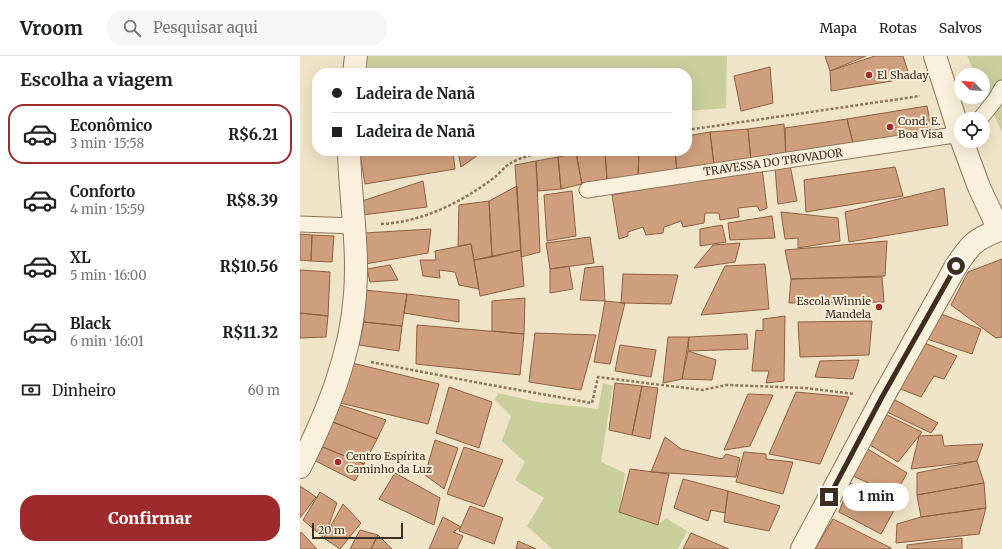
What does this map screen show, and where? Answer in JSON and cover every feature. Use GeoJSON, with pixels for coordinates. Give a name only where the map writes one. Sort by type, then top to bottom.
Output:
{"type":"FeatureCollection","features":[{"type":"Feature","properties":{"kind":"street"},"geometry":{"type":"LineString","coordinates":[[355,68],[356,56]]}},
{"type":"Feature","properties":{"kind":"street"},"geometry":{"type":"LineString","coordinates":[[935,56],[954,116]]}},
{"type":"Feature","properties":{"kind":"street"},"geometry":{"type":"LineString","coordinates":[[802,549],[882,397],[956,266],[969,247],[980,238],[1001,230],[979,187],[965,148]]}},
{"type":"Feature","properties":{"kind":"street"},"geometry":{"type":"LineString","coordinates":[[300,467],[330,400],[345,357],[352,326],[356,293],[355,226],[349,172],[349,156]]}},
{"type":"Feature","properties":{"kind":"lane"},"geometry":{"type":"LineString","coordinates":[[986,112],[996,99],[1002,88]]}},
{"type":"Feature","properties":{"kind":"lane","name":"TRAVESSA DO TROVADOR"},"geometry":{"type":"LineString","coordinates":[[587,190],[954,138]]}},
{"type":"Feature","properties":{"kind":"lane"},"geometry":{"type":"LineString","coordinates":[[300,224],[355,226]]}},
{"type":"Feature","properties":{"kind":"path"},"geometry":{"type":"LineString","coordinates":[[692,129],[946,92]]}},
{"type":"Feature","properties":{"kind":"path"},"geometry":{"type":"LineString","coordinates":[[355,226],[398,224],[437,212],[468,196],[496,176],[510,163],[532,156]]}},
{"type":"Feature","properties":{"kind":"path"},"geometry":{"type":"LineString","coordinates":[[345,357],[592,403],[598,377],[702,390],[727,385],[782,387],[806,388],[882,397]]}},
{"type":"Feature","properties":{"kind":"green space"},"geometry":{"type":"Polygon","coordinates":[[[368,56],[727,56],[726,108],[692,111],[692,68],[367,68],[368,56]]]}},
{"type":"Feature","properties":{"kind":"green space"},"geometry":{"type":"Polygon","coordinates":[[[967,56],[1002,56],[1002,132],[989,104],[990,68],[973,68],[967,56]]]}},
{"type":"Feature","properties":{"kind":"green space"},"geometry":{"type":"Polygon","coordinates":[[[603,383],[613,386],[601,462],[625,473],[619,512],[658,525],[666,518],[687,531],[678,549],[552,549],[527,526],[544,498],[515,480],[525,462],[502,441],[511,416],[495,400],[498,393],[537,402],[598,409],[603,383]]]}},
{"type":"Feature","properties":{"kind":"building"},"geometry":{"type":"Polygon","coordinates":[[[825,56],[866,56],[830,71],[825,56]]]}},
{"type":"Feature","properties":{"kind":"building","name":"El Shaday"},"geometry":{"type":"Polygon","coordinates":[[[875,56],[903,56],[910,78],[831,91],[830,71],[875,56]]]}},
{"type":"Feature","properties":{"kind":"building"},"geometry":{"type":"Polygon","coordinates":[[[770,67],[773,103],[741,111],[734,76],[770,67]]]}},
{"type":"Feature","properties":{"kind":"building","name":"Cond. E. Boa Visa"},"geometry":{"type":"Polygon","coordinates":[[[927,106],[933,135],[854,147],[847,119],[927,106]]]}},
{"type":"Feature","properties":{"kind":"building"},"geometry":{"type":"Polygon","coordinates":[[[847,119],[854,147],[786,158],[785,128],[847,119]]]}},
{"type":"Feature","properties":{"kind":"building"},"geometry":{"type":"Polygon","coordinates":[[[784,124],[786,158],[751,161],[748,129],[784,124]]]}},
{"type":"Feature","properties":{"kind":"building"},"geometry":{"type":"Polygon","coordinates":[[[748,129],[751,161],[714,165],[710,132],[748,129]]]}},
{"type":"Feature","properties":{"kind":"building"},"geometry":{"type":"Polygon","coordinates":[[[710,132],[714,165],[677,171],[676,156],[692,156],[692,135],[710,132]]]}},
{"type":"Feature","properties":{"kind":"building"},"geometry":{"type":"Polygon","coordinates":[[[360,156],[454,156],[455,169],[365,184],[360,156]]]}},
{"type":"Feature","properties":{"kind":"building"},"geometry":{"type":"Polygon","coordinates":[[[459,156],[477,156],[461,167],[459,156]]]}},
{"type":"Feature","properties":{"kind":"building"},"geometry":{"type":"Polygon","coordinates":[[[577,156],[605,156],[607,180],[582,184],[577,156]]]}},
{"type":"Feature","properties":{"kind":"building"},"geometry":{"type":"Polygon","coordinates":[[[577,156],[582,184],[561,189],[558,157],[577,156]]]}},
{"type":"Feature","properties":{"kind":"building"},"geometry":{"type":"Polygon","coordinates":[[[605,156],[639,156],[638,176],[607,180],[605,156]]]}},
{"type":"Feature","properties":{"kind":"building"},"geometry":{"type":"Polygon","coordinates":[[[639,156],[676,156],[677,171],[638,176],[639,156]]]}},
{"type":"Feature","properties":{"kind":"building"},"geometry":{"type":"Polygon","coordinates":[[[558,157],[561,189],[538,191],[536,161],[558,157]]]}},
{"type":"Feature","properties":{"kind":"building"},"geometry":{"type":"Polygon","coordinates":[[[536,161],[540,252],[521,257],[515,165],[536,161]]]}},
{"type":"Feature","properties":{"kind":"building"},"geometry":{"type":"Polygon","coordinates":[[[790,165],[797,201],[778,204],[775,168],[790,165]]]}},
{"type":"Feature","properties":{"kind":"building"},"geometry":{"type":"Polygon","coordinates":[[[895,167],[903,196],[806,212],[804,180],[895,167]]]}},
{"type":"Feature","properties":{"kind":"building"},"geometry":{"type":"Polygon","coordinates":[[[762,168],[767,208],[760,211],[757,206],[738,208],[739,217],[720,220],[719,213],[705,213],[704,223],[683,227],[681,221],[664,227],[663,233],[646,235],[643,227],[628,232],[628,236],[619,239],[612,195],[762,168]]]}},
{"type":"Feature","properties":{"kind":"building"},"geometry":{"type":"Polygon","coordinates":[[[423,181],[427,207],[362,215],[362,201],[423,181]]]}},
{"type":"Feature","properties":{"kind":"building"},"geometry":{"type":"Polygon","coordinates":[[[517,186],[521,250],[492,257],[489,201],[517,186]]]}},
{"type":"Feature","properties":{"kind":"building"},"geometry":{"type":"Polygon","coordinates":[[[944,188],[948,225],[849,242],[845,212],[944,188]]]}},
{"type":"Feature","properties":{"kind":"building"},"geometry":{"type":"Polygon","coordinates":[[[572,191],[576,236],[547,241],[544,195],[572,191]]]}},
{"type":"Feature","properties":{"kind":"building"},"geometry":{"type":"Polygon","coordinates":[[[489,201],[492,257],[474,260],[471,244],[458,246],[459,205],[489,201]]]}},
{"type":"Feature","properties":{"kind":"building"},"geometry":{"type":"Polygon","coordinates":[[[781,212],[838,218],[840,241],[798,248],[798,238],[785,239],[781,212]]]}},
{"type":"Feature","properties":{"kind":"building"},"geometry":{"type":"Polygon","coordinates":[[[772,216],[775,238],[730,240],[728,223],[772,216]]]}},
{"type":"Feature","properties":{"kind":"building"},"geometry":{"type":"Polygon","coordinates":[[[722,225],[726,242],[700,246],[700,229],[722,225]]]}},
{"type":"Feature","properties":{"kind":"building"},"geometry":{"type":"Polygon","coordinates":[[[431,229],[428,253],[365,264],[364,233],[431,229]]]}},
{"type":"Feature","properties":{"kind":"building"},"geometry":{"type":"Polygon","coordinates":[[[300,234],[312,235],[311,261],[300,260],[300,234]]]}},
{"type":"Feature","properties":{"kind":"building"},"geometry":{"type":"Polygon","coordinates":[[[312,235],[334,236],[332,262],[311,261],[312,235]]]}},
{"type":"Feature","properties":{"kind":"building"},"geometry":{"type":"Polygon","coordinates":[[[590,237],[594,263],[550,269],[546,243],[590,237]]]}},
{"type":"Feature","properties":{"kind":"building"},"geometry":{"type":"Polygon","coordinates":[[[887,241],[885,276],[791,279],[785,250],[887,241]]]}},
{"type":"Feature","properties":{"kind":"building"},"geometry":{"type":"Polygon","coordinates":[[[740,243],[735,262],[694,268],[713,245],[740,243]]]}},
{"type":"Feature","properties":{"kind":"building"},"geometry":{"type":"Polygon","coordinates":[[[471,244],[479,289],[459,285],[455,272],[439,270],[440,278],[423,276],[420,260],[436,260],[435,251],[471,244]]]}},
{"type":"Feature","properties":{"kind":"building"},"geometry":{"type":"Polygon","coordinates":[[[521,250],[524,286],[480,296],[474,260],[521,250]]]}},
{"type":"Feature","properties":{"kind":"building"},"geometry":{"type":"Polygon","coordinates":[[[1002,259],[1002,337],[996,338],[951,305],[968,272],[1002,259]]]}},
{"type":"Feature","properties":{"kind":"building"},"geometry":{"type":"Polygon","coordinates":[[[765,264],[769,309],[701,315],[725,266],[765,264]]]}},
{"type":"Feature","properties":{"kind":"building"},"geometry":{"type":"Polygon","coordinates":[[[390,265],[398,280],[370,282],[367,269],[390,265]]]}},
{"type":"Feature","properties":{"kind":"building"},"geometry":{"type":"Polygon","coordinates":[[[569,266],[573,289],[550,293],[550,269],[569,266]]]}},
{"type":"Feature","properties":{"kind":"building"},"geometry":{"type":"Polygon","coordinates":[[[603,266],[605,301],[580,300],[585,268],[603,266]]]}},
{"type":"Feature","properties":{"kind":"building"},"geometry":{"type":"Polygon","coordinates":[[[300,270],[330,272],[328,316],[300,313],[300,270]]]}},
{"type":"Feature","properties":{"kind":"building"},"geometry":{"type":"Polygon","coordinates":[[[623,274],[678,275],[671,304],[621,303],[623,274]]]}},
{"type":"Feature","properties":{"kind":"building"},"geometry":{"type":"Polygon","coordinates":[[[882,277],[884,302],[789,303],[791,279],[882,277]]]}},
{"type":"Feature","properties":{"kind":"building"},"geometry":{"type":"Polygon","coordinates":[[[363,290],[407,294],[402,326],[364,322],[363,290]]]}},
{"type":"Feature","properties":{"kind":"building"},"geometry":{"type":"Polygon","coordinates":[[[407,294],[459,300],[459,322],[404,313],[407,294]]]}},
{"type":"Feature","properties":{"kind":"building"},"geometry":{"type":"Polygon","coordinates":[[[525,298],[524,334],[492,331],[492,301],[525,298]]]}},
{"type":"Feature","properties":{"kind":"building"},"geometry":{"type":"Polygon","coordinates":[[[605,301],[625,303],[610,364],[594,362],[605,301]]]}},
{"type":"Feature","properties":{"kind":"building"},"geometry":{"type":"Polygon","coordinates":[[[933,311],[981,329],[972,354],[921,337],[933,311]]]}},
{"type":"Feature","properties":{"kind":"building"},"geometry":{"type":"Polygon","coordinates":[[[300,313],[328,316],[326,337],[300,338],[300,313]]]}},
{"type":"Feature","properties":{"kind":"building"},"geometry":{"type":"Polygon","coordinates":[[[785,316],[784,381],[766,383],[769,371],[752,371],[756,330],[763,331],[763,319],[785,316]]]}},
{"type":"Feature","properties":{"kind":"building"},"geometry":{"type":"Polygon","coordinates":[[[872,321],[869,355],[800,357],[798,322],[872,321]]]}},
{"type":"Feature","properties":{"kind":"building"},"geometry":{"type":"Polygon","coordinates":[[[364,322],[402,326],[399,351],[359,345],[364,322]]]}},
{"type":"Feature","properties":{"kind":"building"},"geometry":{"type":"Polygon","coordinates":[[[417,325],[524,334],[520,375],[416,364],[417,325]]]}},
{"type":"Feature","properties":{"kind":"building"},"geometry":{"type":"Polygon","coordinates":[[[535,333],[596,335],[581,390],[529,382],[535,333]]]}},
{"type":"Feature","properties":{"kind":"building"},"geometry":{"type":"Polygon","coordinates":[[[747,334],[748,349],[688,351],[689,337],[747,334]]]}},
{"type":"Feature","properties":{"kind":"building"},"geometry":{"type":"Polygon","coordinates":[[[668,337],[689,337],[682,379],[663,383],[668,337]]]}},
{"type":"Feature","properties":{"kind":"building"},"geometry":{"type":"Polygon","coordinates":[[[917,340],[957,356],[944,379],[934,376],[921,397],[893,386],[917,340]]]}},
{"type":"Feature","properties":{"kind":"building"},"geometry":{"type":"Polygon","coordinates":[[[620,345],[656,350],[651,377],[615,371],[620,345]]]}},
{"type":"Feature","properties":{"kind":"building"},"geometry":{"type":"Polygon","coordinates":[[[688,351],[716,360],[712,380],[682,379],[688,351]]]}},
{"type":"Feature","properties":{"kind":"building"},"geometry":{"type":"Polygon","coordinates":[[[859,360],[853,379],[815,377],[820,361],[859,360]]]}},
{"type":"Feature","properties":{"kind":"building"},"geometry":{"type":"Polygon","coordinates":[[[352,363],[439,384],[428,424],[340,403],[352,363]]]}},
{"type":"Feature","properties":{"kind":"building"},"geometry":{"type":"Polygon","coordinates":[[[615,383],[642,386],[632,435],[609,430],[615,383]]]}},
{"type":"Feature","properties":{"kind":"building"},"geometry":{"type":"Polygon","coordinates":[[[642,386],[658,388],[650,439],[632,435],[642,386]]]}},
{"type":"Feature","properties":{"kind":"building"},"geometry":{"type":"Polygon","coordinates":[[[449,387],[492,402],[479,448],[436,433],[449,387]]]}},
{"type":"Feature","properties":{"kind":"building"},"geometry":{"type":"Polygon","coordinates":[[[796,392],[849,397],[820,464],[769,454],[796,392]]]}},
{"type":"Feature","properties":{"kind":"building"},"geometry":{"type":"Polygon","coordinates":[[[748,394],[773,395],[750,446],[724,450],[748,394]]]}},
{"type":"Feature","properties":{"kind":"building"},"geometry":{"type":"Polygon","coordinates":[[[895,400],[938,423],[931,433],[887,412],[895,400]]]}},
{"type":"Feature","properties":{"kind":"building"},"geometry":{"type":"Polygon","coordinates":[[[334,403],[386,420],[377,439],[330,421],[334,403]]]}},
{"type":"Feature","properties":{"kind":"building"},"geometry":{"type":"Polygon","coordinates":[[[885,414],[922,432],[898,462],[870,445],[885,414]]]}},
{"type":"Feature","properties":{"kind":"building"},"geometry":{"type":"Polygon","coordinates":[[[330,421],[377,439],[364,464],[318,445],[330,421]]]}},
{"type":"Feature","properties":{"kind":"building"},"geometry":{"type":"Polygon","coordinates":[[[942,435],[944,446],[983,444],[977,461],[911,469],[919,436],[942,435]]]}},
{"type":"Feature","properties":{"kind":"building"},"geometry":{"type":"Polygon","coordinates":[[[665,437],[681,449],[722,459],[726,454],[740,458],[736,477],[651,472],[665,437]]]}},
{"type":"Feature","properties":{"kind":"building"},"geometry":{"type":"Polygon","coordinates":[[[435,440],[458,448],[444,489],[425,475],[435,440]]]}},
{"type":"Feature","properties":{"kind":"building","name":"Centro Espírita Caminho da Luz"},"geometry":{"type":"Polygon","coordinates":[[[318,445],[364,464],[355,481],[312,459],[318,445]]]}},
{"type":"Feature","properties":{"kind":"building"},"geometry":{"type":"Polygon","coordinates":[[[863,446],[907,473],[895,495],[853,476],[863,446]]]}},
{"type":"Feature","properties":{"kind":"building"},"geometry":{"type":"Polygon","coordinates":[[[464,447],[503,460],[484,507],[447,494],[464,447]]]}},
{"type":"Feature","properties":{"kind":"building"},"geometry":{"type":"Polygon","coordinates":[[[744,452],[766,454],[766,459],[793,462],[783,494],[736,482],[744,452]]]}},
{"type":"Feature","properties":{"kind":"building"},"geometry":{"type":"Polygon","coordinates":[[[977,461],[984,483],[917,495],[917,473],[977,461]]]}},
{"type":"Feature","properties":{"kind":"building"},"geometry":{"type":"Polygon","coordinates":[[[630,469],[669,474],[658,525],[619,512],[630,469]]]}},
{"type":"Feature","properties":{"kind":"building"},"geometry":{"type":"Polygon","coordinates":[[[395,473],[440,498],[434,525],[379,499],[395,473]]]}},
{"type":"Feature","properties":{"kind":"building"},"geometry":{"type":"Polygon","coordinates":[[[683,479],[728,491],[725,513],[711,510],[708,521],[674,508],[683,479]]]}},
{"type":"Feature","properties":{"kind":"building"},"geometry":{"type":"Polygon","coordinates":[[[850,483],[897,505],[881,534],[839,512],[850,483]]]}},
{"type":"Feature","properties":{"kind":"building"},"geometry":{"type":"Polygon","coordinates":[[[984,483],[986,508],[921,517],[917,495],[984,483]]]}},
{"type":"Feature","properties":{"kind":"building"},"geometry":{"type":"Polygon","coordinates":[[[300,486],[316,497],[300,518],[300,486]]]}},
{"type":"Feature","properties":{"kind":"building"},"geometry":{"type":"Polygon","coordinates":[[[728,491],[780,506],[769,531],[724,522],[728,491]]]}},
{"type":"Feature","properties":{"kind":"building"},"geometry":{"type":"Polygon","coordinates":[[[320,492],[337,503],[324,538],[303,520],[320,492]]]}},
{"type":"Feature","properties":{"kind":"building"},"geometry":{"type":"Polygon","coordinates":[[[343,504],[361,523],[340,549],[324,538],[343,504]]]}},
{"type":"Feature","properties":{"kind":"building"},"geometry":{"type":"Polygon","coordinates":[[[470,506],[503,518],[494,544],[459,531],[470,506]]]}},
{"type":"Feature","properties":{"kind":"building"},"geometry":{"type":"Polygon","coordinates":[[[986,508],[979,534],[896,543],[897,524],[921,517],[986,508]]]}},
{"type":"Feature","properties":{"kind":"building"},"geometry":{"type":"Polygon","coordinates":[[[443,517],[461,527],[453,532],[463,536],[457,549],[429,549],[443,517]]]}},
{"type":"Feature","properties":{"kind":"building"},"geometry":{"type":"Polygon","coordinates":[[[833,519],[891,548],[891,549],[815,549],[833,519]]]}},
{"type":"Feature","properties":{"kind":"building"},"geometry":{"type":"Polygon","coordinates":[[[360,530],[378,535],[371,549],[350,549],[360,530]]]}},
{"type":"Feature","properties":{"kind":"building"},"geometry":{"type":"Polygon","coordinates":[[[301,532],[317,549],[300,549],[301,532]]]}},
{"type":"Feature","properties":{"kind":"building"},"geometry":{"type":"Polygon","coordinates":[[[691,533],[729,549],[683,549],[691,533]]]}},
{"type":"Feature","properties":{"kind":"building"},"geometry":{"type":"Polygon","coordinates":[[[378,535],[392,549],[371,549],[378,535]]]}},
{"type":"Feature","properties":{"kind":"building"},"geometry":{"type":"Polygon","coordinates":[[[962,538],[962,549],[907,549],[907,545],[962,538]]]}},
{"type":"Feature","properties":{"kind":"building"},"geometry":{"type":"Polygon","coordinates":[[[518,541],[536,549],[516,549],[518,541]]]}},
{"type":"Feature","properties":{"kind":"place","name":"El Shaday"},"geometry":{"type":"Point","coordinates":[869,75]}},
{"type":"Feature","properties":{"kind":"place","name":"Cond. E. Boa Visa"},"geometry":{"type":"Point","coordinates":[890,127]}},
{"type":"Feature","properties":{"kind":"place","name":"Escola Winnie Mandela"},"geometry":{"type":"Point","coordinates":[879,307]}},
{"type":"Feature","properties":{"kind":"place","name":"Centro Espírita Caminho da Luz"},"geometry":{"type":"Point","coordinates":[338,462]}},
{"type":"Feature","properties":{"kind":"route"},"geometry":{"type":"LineString","coordinates":[[829,497],[882,397],[956,266]]}}]}
